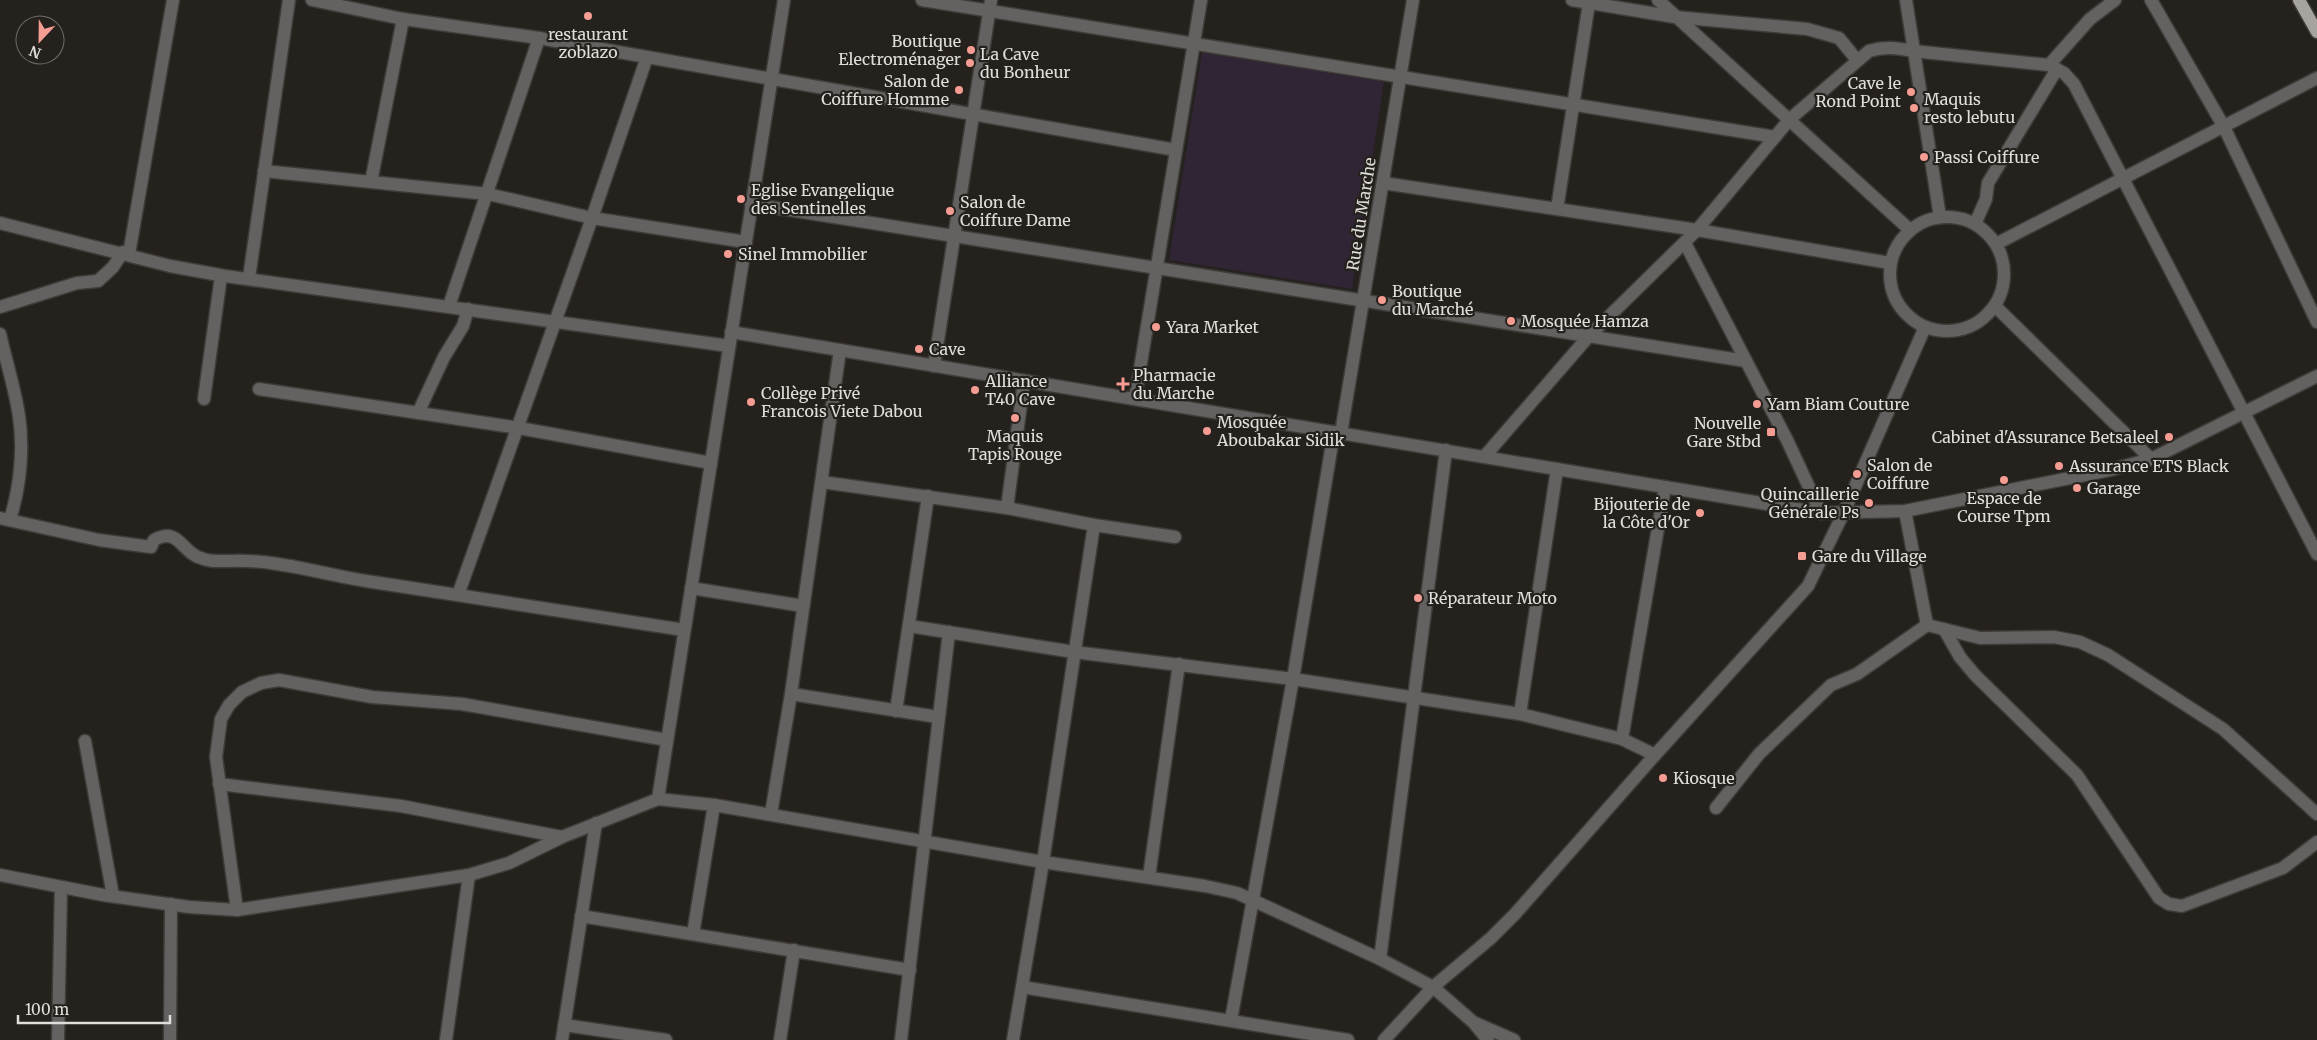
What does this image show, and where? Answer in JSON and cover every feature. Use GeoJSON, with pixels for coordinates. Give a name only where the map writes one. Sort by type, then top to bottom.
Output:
{"type":"FeatureCollection","features":[{"type":"Feature","properties":{"kind":"main road"},"geometry":{"type":"LineString","coordinates":[[2299,0],[2317,32]]}},
{"type":"Feature","properties":{"kind":"street"},"geometry":{"type":"LineString","coordinates":[[0,308],[77,283],[98,281],[126,253],[173,0]]}},
{"type":"Feature","properties":{"kind":"street"},"geometry":{"type":"LineString","coordinates":[[249,278],[289,0]]}},
{"type":"Feature","properties":{"kind":"street"},"geometry":{"type":"LineString","coordinates":[[312,0],[403,19],[539,38],[1176,150]]}},
{"type":"Feature","properties":{"kind":"street"},"geometry":{"type":"LineString","coordinates":[[658,799],[784,0]]}},
{"type":"Feature","properties":{"kind":"street"},"geometry":{"type":"LineString","coordinates":[[922,0],[990,5],[1194,43],[1775,137]]}},
{"type":"Feature","properties":{"kind":"street"},"geometry":{"type":"LineString","coordinates":[[1135,399],[1201,0]]}},
{"type":"Feature","properties":{"kind":"street","name":"Rue du Marche"},"geometry":{"type":"LineString","coordinates":[[1231,1020],[1363,301],[1413,0]]}},
{"type":"Feature","properties":{"kind":"street"},"geometry":{"type":"LineString","coordinates":[[1572,0],[1675,16],[1807,28],[1839,38],[1858,60]]}},
{"type":"Feature","properties":{"kind":"street"},"geometry":{"type":"LineString","coordinates":[[1658,0],[1910,230]]}},
{"type":"Feature","properties":{"kind":"street"},"geometry":{"type":"LineString","coordinates":[[1906,0],[1940,217]]}},
{"type":"Feature","properties":{"kind":"street"},"geometry":{"type":"LineString","coordinates":[[1975,224],[1986,199],[1988,183],[2053,67],[2090,19],[2115,0]]}},
{"type":"Feature","properties":{"kind":"street"},"geometry":{"type":"LineString","coordinates":[[2151,0],[2224,127],[2317,322]]}},
{"type":"Feature","properties":{"kind":"street"},"geometry":{"type":"LineString","coordinates":[[1557,209],[1589,3]]}},
{"type":"Feature","properties":{"kind":"street"},"geometry":{"type":"LineString","coordinates":[[934,366],[990,5]]}},
{"type":"Feature","properties":{"kind":"street"},"geometry":{"type":"LineString","coordinates":[[371,182],[403,19]]}},
{"type":"Feature","properties":{"kind":"street"},"geometry":{"type":"LineString","coordinates":[[449,306],[539,38]]}},
{"type":"Feature","properties":{"kind":"street"},"geometry":{"type":"LineString","coordinates":[[1484,457],[1589,336],[1697,230],[1790,119],[1869,51],[1882,47],[1895,47],[1914,51],[2053,67],[2074,84],[2317,554]]}},
{"type":"Feature","properties":{"kind":"street"},"geometry":{"type":"LineString","coordinates":[[458,595],[519,428],[647,57]]}},
{"type":"Feature","properties":{"kind":"street"},"geometry":{"type":"LineString","coordinates":[[1996,244],[2317,78]]}},
{"type":"Feature","properties":{"kind":"street"},"geometry":{"type":"LineString","coordinates":[[264,171],[488,194],[592,218],[746,242]]}},
{"type":"Feature","properties":{"kind":"street"},"geometry":{"type":"LineString","coordinates":[[1383,183],[1697,230],[1890,263]]}},
{"type":"Feature","properties":{"kind":"street"},"geometry":{"type":"LineString","coordinates":[[752,204],[1746,361]]}},
{"type":"Feature","properties":{"kind":"street"},"geometry":{"type":"LineString","coordinates":[[1940,217],[1958,218],[1975,224],[1987,233],[1996,244],[2003,259],[2005,275],[2002,292],[1995,306],[1982,321],[1964,330],[1944,332],[1925,327],[1908,317],[1896,301],[1890,283],[1890,263],[1898,245],[1910,230],[1924,222],[1940,217]]}},
{"type":"Feature","properties":{"kind":"street"},"geometry":{"type":"LineString","coordinates":[[0,223],[221,276],[249,278],[729,346]]}},
{"type":"Feature","properties":{"kind":"street"},"geometry":{"type":"LineString","coordinates":[[1685,243],[1821,513]]}},
{"type":"Feature","properties":{"kind":"street"},"geometry":{"type":"LineString","coordinates":[[204,399],[221,276]]}},
{"type":"Feature","properties":{"kind":"street"},"geometry":{"type":"LineString","coordinates":[[1995,306],[2151,459]]}},
{"type":"Feature","properties":{"kind":"street"},"geometry":{"type":"LineString","coordinates":[[418,413],[444,357],[463,326],[468,309]]}},
{"type":"Feature","properties":{"kind":"street"},"geometry":{"type":"LineString","coordinates":[[1384,1040],[1433,987],[1491,938],[1515,914],[1655,755],[1808,586],[1844,512],[1925,327]]}},
{"type":"Feature","properties":{"kind":"street"},"geometry":{"type":"LineString","coordinates":[[731,332],[1821,513],[1905,511],[2110,470],[2151,459],[2317,376]]}},
{"type":"Feature","properties":{"kind":"street"},"geometry":{"type":"LineString","coordinates":[[0,334],[19,416],[20,433],[16,497],[5,518],[99,540],[151,547],[154,540],[160,536],[173,536],[196,557],[210,562],[244,560],[274,564],[335,576],[684,630]]}},
{"type":"Feature","properties":{"kind":"street"},"geometry":{"type":"LineString","coordinates":[[771,814],[791,694],[840,350]]}},
{"type":"Feature","properties":{"kind":"street"},"geometry":{"type":"LineString","coordinates":[[1007,508],[1024,380]]}},
{"type":"Feature","properties":{"kind":"street"},"geometry":{"type":"LineString","coordinates":[[260,389],[519,428],[711,462]]}},
{"type":"Feature","properties":{"kind":"street"},"geometry":{"type":"LineString","coordinates":[[1380,959],[1446,450]]}},
{"type":"Feature","properties":{"kind":"street"},"geometry":{"type":"LineString","coordinates":[[1520,714],[1557,469]]}},
{"type":"Feature","properties":{"kind":"street"},"geometry":{"type":"LineString","coordinates":[[822,482],[1007,508],[1094,525],[1175,537]]}},
{"type":"Feature","properties":{"kind":"street"},"geometry":{"type":"LineString","coordinates":[[1622,739],[1665,487]]}},
{"type":"Feature","properties":{"kind":"street"},"geometry":{"type":"LineString","coordinates":[[896,711],[928,496]]}},
{"type":"Feature","properties":{"kind":"street"},"geometry":{"type":"LineString","coordinates":[[1905,511],[1927,625]]}},
{"type":"Feature","properties":{"kind":"street"},"geometry":{"type":"LineString","coordinates":[[1013,1040],[1043,862],[1094,525]]}},
{"type":"Feature","properties":{"kind":"street"},"geometry":{"type":"LineString","coordinates":[[691,588],[803,606]]}},
{"type":"Feature","properties":{"kind":"street"},"geometry":{"type":"LineString","coordinates":[[1716,808],[1759,754],[1831,686],[1857,674],[1927,625],[1980,638],[2054,637],[2080,642],[2108,655],[2223,729],[2317,814]]}},
{"type":"Feature","properties":{"kind":"street"},"geometry":{"type":"LineString","coordinates":[[909,626],[1074,652],[1293,679],[1520,714],[1622,739],[1655,755]]}},
{"type":"Feature","properties":{"kind":"street"},"geometry":{"type":"LineString","coordinates":[[1944,629],[1960,657],[1975,675],[2077,775],[2159,898],[2169,904],[2182,906],[2284,868],[2317,842]]}},
{"type":"Feature","properties":{"kind":"street"},"geometry":{"type":"LineString","coordinates":[[901,1040],[923,840],[949,632]]}},
{"type":"Feature","properties":{"kind":"street"},"geometry":{"type":"LineString","coordinates":[[1149,877],[1179,664]]}},
{"type":"Feature","properties":{"kind":"street"},"geometry":{"type":"LineString","coordinates":[[238,910],[216,757],[221,719],[228,705],[242,692],[261,683],[279,680],[372,697],[462,704],[667,740]]}},
{"type":"Feature","properties":{"kind":"street"},"geometry":{"type":"LineString","coordinates":[[791,694],[938,718]]}},
{"type":"Feature","properties":{"kind":"street"},"geometry":{"type":"LineString","coordinates":[[85,740],[114,896]]}},
{"type":"Feature","properties":{"kind":"street"},"geometry":{"type":"LineString","coordinates":[[219,784],[402,806],[562,837]]}},
{"type":"Feature","properties":{"kind":"street"},"geometry":{"type":"LineString","coordinates":[[0,875],[114,896],[171,904],[238,910],[469,875],[509,864],[562,837],[658,799],[714,805],[1043,862],[1149,877],[1237,893],[1380,959],[1433,987],[1473,1022],[1488,1040]]}},
{"type":"Feature","properties":{"kind":"street"},"geometry":{"type":"LineString","coordinates":[[694,934],[714,805]]}},
{"type":"Feature","properties":{"kind":"street"},"geometry":{"type":"LineString","coordinates":[[562,1040],[596,823]]}},
{"type":"Feature","properties":{"kind":"street"},"geometry":{"type":"LineString","coordinates":[[446,1040],[469,875]]}},
{"type":"Feature","properties":{"kind":"street"},"geometry":{"type":"LineString","coordinates":[[58,1040],[61,887]]}},
{"type":"Feature","properties":{"kind":"street"},"geometry":{"type":"LineString","coordinates":[[170,1040],[171,904]]}},
{"type":"Feature","properties":{"kind":"street"},"geometry":{"type":"LineString","coordinates":[[581,916],[910,970]]}},
{"type":"Feature","properties":{"kind":"street"},"geometry":{"type":"LineString","coordinates":[[780,1040],[794,950]]}},
{"type":"Feature","properties":{"kind":"street"},"geometry":{"type":"LineString","coordinates":[[1022,987],[1348,1040]]}},
{"type":"Feature","properties":{"kind":"street"},"geometry":{"type":"LineString","coordinates":[[1473,1022],[1514,1040]]}},
{"type":"Feature","properties":{"kind":"street"},"geometry":{"type":"LineString","coordinates":[[564,1025],[666,1040]]}},
{"type":"Feature","properties":{"kind":"shaded area"},"geometry":{"type":"Polygon","coordinates":[[[1202,52],[1384,82],[1352,289],[1169,260],[1202,52]]]}},
{"type":"Feature","properties":{"kind":"place","name":"restaurant zoblazo"},"geometry":{"type":"Point","coordinates":[588,16]}},
{"type":"Feature","properties":{"kind":"place","name":"Boutique Electroménager"},"geometry":{"type":"Point","coordinates":[971,50]}},
{"type":"Feature","properties":{"kind":"place","name":"La Cave du Bonheur"},"geometry":{"type":"Point","coordinates":[970,63]}},
{"type":"Feature","properties":{"kind":"place","name":"Salon de Coiffure Homme"},"geometry":{"type":"Point","coordinates":[959,90]}},
{"type":"Feature","properties":{"kind":"place","name":"Cave le Rond Point"},"geometry":{"type":"Point","coordinates":[1911,92]}},
{"type":"Feature","properties":{"kind":"place","name":"Maquis resto lebutu"},"geometry":{"type":"Point","coordinates":[1914,108]}},
{"type":"Feature","properties":{"kind":"place","name":"Passi Coiffure"},"geometry":{"type":"Point","coordinates":[1924,157]}},
{"type":"Feature","properties":{"kind":"place","name":"Eglise Evangelique des Sentinelles"},"geometry":{"type":"Point","coordinates":[741,199]}},
{"type":"Feature","properties":{"kind":"place","name":"Salon de Coiffure Dame"},"geometry":{"type":"Point","coordinates":[950,211]}},
{"type":"Feature","properties":{"kind":"place","name":"Sinel Immobilier"},"geometry":{"type":"Point","coordinates":[728,254]}},
{"type":"Feature","properties":{"kind":"place","name":"Boutique du Marché"},"geometry":{"type":"Point","coordinates":[1382,300]}},
{"type":"Feature","properties":{"kind":"place","name":"Mosquée Hamza"},"geometry":{"type":"Point","coordinates":[1511,321]}},
{"type":"Feature","properties":{"kind":"place","name":"Yara Market"},"geometry":{"type":"Point","coordinates":[1156,327]}},
{"type":"Feature","properties":{"kind":"place","name":"Cave"},"geometry":{"type":"Point","coordinates":[919,349]}},
{"type":"Feature","properties":{"kind":"place","name":"Pharmacie du Marche"},"geometry":{"type":"Point","coordinates":[1123,384]}},
{"type":"Feature","properties":{"kind":"place","name":"Alliance T40 Cave"},"geometry":{"type":"Point","coordinates":[975,390]}},
{"type":"Feature","properties":{"kind":"place","name":"Collège Privé Francois Viete Dabou"},"geometry":{"type":"Point","coordinates":[751,402]}},
{"type":"Feature","properties":{"kind":"place","name":"Yam Biam Couture"},"geometry":{"type":"Point","coordinates":[1757,404]}},
{"type":"Feature","properties":{"kind":"place","name":"Maquis Tapis Rouge"},"geometry":{"type":"Point","coordinates":[1015,418]}},
{"type":"Feature","properties":{"kind":"place","name":"Mosquée Aboubakar Sidik"},"geometry":{"type":"Point","coordinates":[1207,431]}},
{"type":"Feature","properties":{"kind":"place","name":"Nouvelle Gare Stbd"},"geometry":{"type":"Point","coordinates":[1771,432]}},
{"type":"Feature","properties":{"kind":"place","name":"Cabinet d'Assurance Betsaleel"},"geometry":{"type":"Point","coordinates":[2169,437]}},
{"type":"Feature","properties":{"kind":"place","name":"Assurance ETS Black"},"geometry":{"type":"Point","coordinates":[2059,466]}},
{"type":"Feature","properties":{"kind":"place","name":"Salon de Coiffure"},"geometry":{"type":"Point","coordinates":[1857,474]}},
{"type":"Feature","properties":{"kind":"place","name":"Espace de Course Tpm"},"geometry":{"type":"Point","coordinates":[2004,480]}},
{"type":"Feature","properties":{"kind":"place","name":"Garage"},"geometry":{"type":"Point","coordinates":[2077,488]}},
{"type":"Feature","properties":{"kind":"place","name":"Quincaillerie Générale Ps"},"geometry":{"type":"Point","coordinates":[1869,503]}},
{"type":"Feature","properties":{"kind":"place","name":"Bijouterie de la Côte d'Or"},"geometry":{"type":"Point","coordinates":[1700,513]}},
{"type":"Feature","properties":{"kind":"place","name":"Gare du Village"},"geometry":{"type":"Point","coordinates":[1802,556]}},
{"type":"Feature","properties":{"kind":"place","name":"Réparateur Moto"},"geometry":{"type":"Point","coordinates":[1418,598]}},
{"type":"Feature","properties":{"kind":"place","name":"Kiosque"},"geometry":{"type":"Point","coordinates":[1663,778]}}]}
